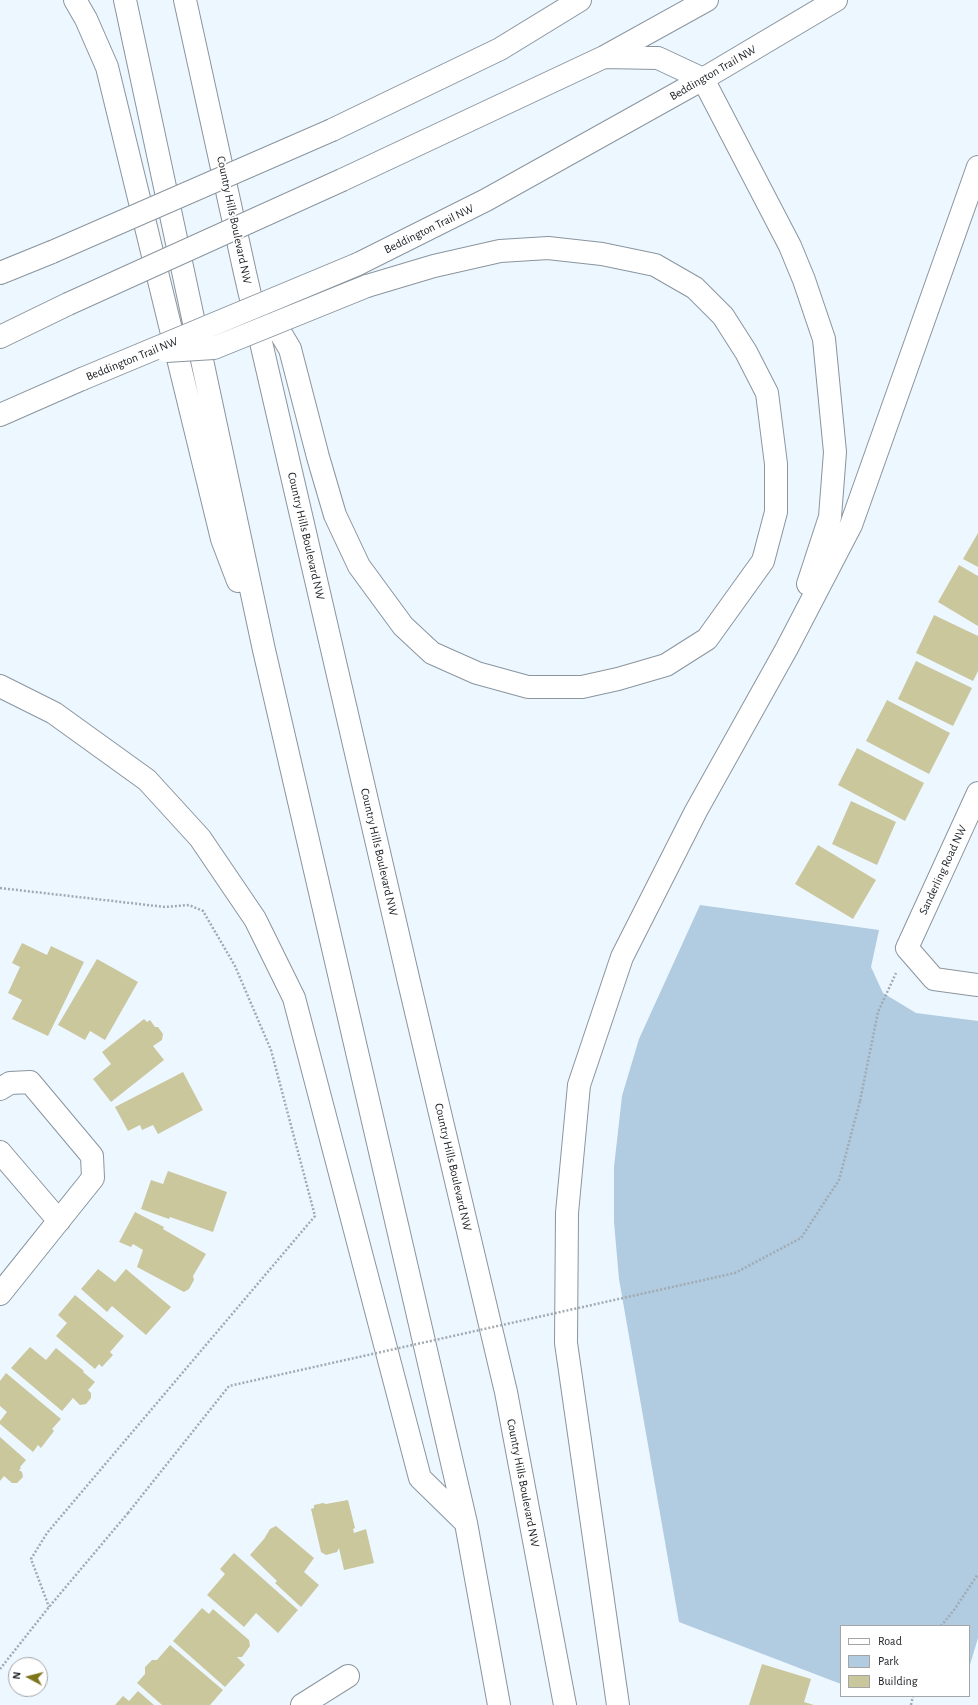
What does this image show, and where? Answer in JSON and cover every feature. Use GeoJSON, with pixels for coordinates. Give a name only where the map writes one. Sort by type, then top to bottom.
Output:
{"type":"FeatureCollection","features":[{"type":"Feature","properties":{"kind":"main road"},"geometry":{"type":"LineString","coordinates":[[76,0],[107,66],[222,539],[264,650]]}},
{"type":"Feature","properties":{"kind":"main road"},"geometry":{"type":"LineString","coordinates":[[125,0],[264,650],[466,1523],[499,1705]]}},
{"type":"Feature","properties":{"kind":"main road","name":"Country Hills Boulevard NW"},"geometry":{"type":"LineString","coordinates":[[185,0],[245,273],[410,989],[506,1392],[565,1705]]}},
{"type":"Feature","properties":{"kind":"main road"},"geometry":{"type":"LineString","coordinates":[[0,273],[52,252],[332,130],[500,48],[580,0]]}},
{"type":"Feature","properties":{"kind":"main road"},"geometry":{"type":"LineString","coordinates":[[0,336],[342,180],[604,57],[707,0]]}},
{"type":"Feature","properties":{"kind":"main road","name":"Beddington Trail NW"},"geometry":{"type":"LineString","coordinates":[[0,415],[82,379],[151,352],[358,264],[486,200],[703,79],[836,0]]}},
{"type":"Feature","properties":{"kind":"main road"},"geometry":{"type":"LineString","coordinates":[[604,57],[658,58],[703,79],[790,246],[804,280],[824,339],[835,452],[830,517],[787,648]]}},
{"type":"Feature","properties":{"kind":"main road"},"geometry":{"type":"LineString","coordinates":[[618,1705],[566,1343],[567,1213],[579,1085],[622,957],[696,811],[787,648],[851,524],[978,167]]}},
{"type":"Feature","properties":{"kind":"main road"},"geometry":{"type":"LineString","coordinates":[[151,352],[214,348],[367,286],[434,266],[500,251],[548,248],[602,254],[655,265],[695,288],[723,316],[746,352],[767,393],[776,464],[776,512],[763,561],[707,639],[666,665],[618,679],[582,687],[528,687],[477,673],[432,654],[403,626],[359,566],[335,515],[318,457],[290,349],[245,273]]}},
{"type":"Feature","properties":{"kind":"main road"},"geometry":{"type":"LineString","coordinates":[[0,686],[54,713],[147,780],[200,838],[255,919],[294,998],[420,1478],[466,1523]]}},
{"type":"Feature","properties":{"kind":"main road","name":"Sanderling Road NW"},"geometry":{"type":"LineString","coordinates":[[907,948],[978,793]]}},
{"type":"Feature","properties":{"kind":"main road"},"geometry":{"type":"LineString","coordinates":[[907,948],[934,979],[978,985]]}},
{"type":"Feature","properties":{"kind":"main road"},"geometry":{"type":"LineString","coordinates":[[0,1089],[10,1083],[30,1082],[92,1156],[93,1178],[0,1294]]}},
{"type":"Feature","properties":{"kind":"main road"},"geometry":{"type":"LineString","coordinates":[[0,1152],[59,1221]]}},
{"type":"Feature","properties":{"kind":"main road"},"geometry":{"type":"LineString","coordinates":[[302,1705],[348,1676]]}},
{"type":"Feature","properties":{"kind":"path"},"geometry":{"type":"LineString","coordinates":[[0,888],[165,906],[190,905],[203,911],[235,966],[271,1050],[316,1216],[47,1533],[31,1559],[49,1607]]}},
{"type":"Feature","properties":{"kind":"path"},"geometry":{"type":"LineString","coordinates":[[0,1669],[49,1607],[128,1513],[229,1386],[736,1273],[801,1238],[839,1180],[860,1101],[878,1012],[907,948]]}},
{"type":"Feature","properties":{"kind":"path"},"geometry":{"type":"LineString","coordinates":[[941,1625],[954,1610],[978,1574]]}},
{"type":"Feature","properties":{"kind":"green space"},"geometry":{"type":"Polygon","coordinates":[[[700,905],[879,930],[871,967],[883,993],[916,1013],[978,1021],[978,1638],[970,1665],[970,1625],[840,1625],[840,1684],[679,1622],[619,1279],[614,1222],[614,1167],[622,1096],[639,1039],[700,905]]]}},
{"type":"Feature","properties":{"kind":"building"},"geometry":{"type":"Polygon","coordinates":[[[978,533],[978,567],[963,559],[978,533]]]}},
{"type":"Feature","properties":{"kind":"building"},"geometry":{"type":"Polygon","coordinates":[[[959,565],[978,576],[978,626],[938,602],[959,565]]]}},
{"type":"Feature","properties":{"kind":"building"},"geometry":{"type":"Polygon","coordinates":[[[934,615],[978,636],[978,671],[973,681],[916,653],[934,615]]]}},
{"type":"Feature","properties":{"kind":"building"},"geometry":{"type":"Polygon","coordinates":[[[916,661],[972,688],[953,726],[898,699],[916,661]]]}},
{"type":"Feature","properties":{"kind":"building"},"geometry":{"type":"Polygon","coordinates":[[[887,700],[950,733],[929,774],[866,741],[887,700]]]}},
{"type":"Feature","properties":{"kind":"building"},"geometry":{"type":"Polygon","coordinates":[[[857,748],[924,783],[905,821],[838,785],[857,748]]]}},
{"type":"Feature","properties":{"kind":"building"},"geometry":{"type":"Polygon","coordinates":[[[851,801],[896,822],[877,865],[832,844],[851,801]]]}},
{"type":"Feature","properties":{"kind":"building"},"geometry":{"type":"Polygon","coordinates":[[[818,845],[876,880],[853,919],[795,884],[818,845]]]}},
{"type":"Feature","properties":{"kind":"building"},"geometry":{"type":"Polygon","coordinates":[[[22,943],[47,955],[51,946],[84,962],[48,1036],[12,1019],[22,1000],[8,993],[20,967],[12,963],[22,943]]]}},
{"type":"Feature","properties":{"kind":"building"},"geometry":{"type":"Polygon","coordinates":[[[97,959],[138,982],[105,1040],[90,1031],[85,1040],[58,1025],[97,959]]]}},
{"type":"Feature","properties":{"kind":"building"},"geometry":{"type":"Polygon","coordinates":[[[144,1019],[147,1022],[150,1020],[163,1034],[162,1040],[153,1046],[164,1060],[111,1102],[93,1079],[111,1064],[102,1052],[144,1019]]]}},
{"type":"Feature","properties":{"kind":"building"},"geometry":{"type":"Polygon","coordinates":[[[183,1072],[203,1110],[158,1134],[153,1125],[142,1130],[140,1125],[128,1131],[115,1107],[183,1072]]]}},
{"type":"Feature","properties":{"kind":"building"},"geometry":{"type":"Polygon","coordinates":[[[168,1171],[227,1192],[213,1232],[170,1217],[169,1219],[141,1209],[151,1180],[163,1184],[168,1171]]]}},
{"type":"Feature","properties":{"kind":"building"},"geometry":{"type":"Polygon","coordinates":[[[135,1212],[164,1227],[163,1229],[206,1254],[193,1276],[194,1280],[189,1289],[184,1292],[137,1267],[143,1250],[133,1244],[131,1247],[119,1242],[135,1212]]]}},
{"type":"Feature","properties":{"kind":"building"},"geometry":{"type":"Polygon","coordinates":[[[98,1269],[115,1282],[126,1269],[171,1307],[146,1335],[112,1306],[107,1312],[81,1289],[98,1269]]]}},
{"type":"Feature","properties":{"kind":"building"},"geometry":{"type":"Polygon","coordinates":[[[75,1295],[124,1336],[110,1352],[113,1355],[102,1367],[99,1364],[95,1369],[56,1336],[67,1323],[58,1315],[75,1295]]]}},
{"type":"Feature","properties":{"kind":"building"},"geometry":{"type":"Polygon","coordinates":[[[30,1347],[46,1360],[56,1348],[95,1382],[88,1390],[91,1393],[91,1398],[86,1404],[80,1405],[73,1398],[62,1411],[11,1368],[30,1347]]]}},
{"type":"Feature","properties":{"kind":"building"},"geometry":{"type":"Polygon","coordinates":[[[6,1373],[61,1419],[52,1429],[54,1431],[41,1448],[38,1445],[33,1452],[0,1424],[0,1421],[7,1412],[0,1406],[0,1381],[6,1373]]]}},
{"type":"Feature","properties":{"kind":"building"},"geometry":{"type":"Polygon","coordinates":[[[0,1437],[26,1460],[19,1470],[22,1472],[23,1477],[17,1483],[12,1483],[4,1476],[0,1481],[0,1437]]]}},
{"type":"Feature","properties":{"kind":"building"},"geometry":{"type":"Polygon","coordinates":[[[348,1500],[355,1528],[353,1529],[354,1533],[366,1529],[374,1563],[344,1570],[339,1548],[337,1552],[326,1555],[321,1552],[311,1509],[314,1508],[314,1505],[348,1500]]]}},
{"type":"Feature","properties":{"kind":"building"},"geometry":{"type":"Polygon","coordinates":[[[276,1526],[314,1558],[304,1572],[319,1585],[301,1607],[275,1583],[277,1581],[250,1555],[264,1539],[270,1529],[276,1526]]]}},
{"type":"Feature","properties":{"kind":"building"},"geometry":{"type":"Polygon","coordinates":[[[234,1553],[298,1610],[278,1633],[256,1613],[244,1627],[207,1595],[225,1574],[220,1569],[234,1553]]]}},
{"type":"Feature","properties":{"kind":"building"},"geometry":{"type":"Polygon","coordinates":[[[202,1608],[209,1614],[213,1609],[249,1640],[250,1646],[242,1657],[237,1657],[245,1665],[225,1687],[173,1641],[202,1608]]]}},
{"type":"Feature","properties":{"kind":"building"},"geometry":{"type":"Polygon","coordinates":[[[170,1645],[223,1690],[210,1705],[162,1705],[137,1683],[145,1674],[145,1667],[152,1660],[157,1660],[170,1645]]]}},
{"type":"Feature","properties":{"kind":"building"},"geometry":{"type":"Polygon","coordinates":[[[762,1664],[811,1679],[804,1702],[814,1705],[749,1705],[762,1664]]]}},
{"type":"Feature","properties":{"kind":"building"},"geometry":{"type":"Polygon","coordinates":[[[138,1691],[154,1705],[115,1705],[123,1696],[129,1701],[138,1691]]]}}]}
